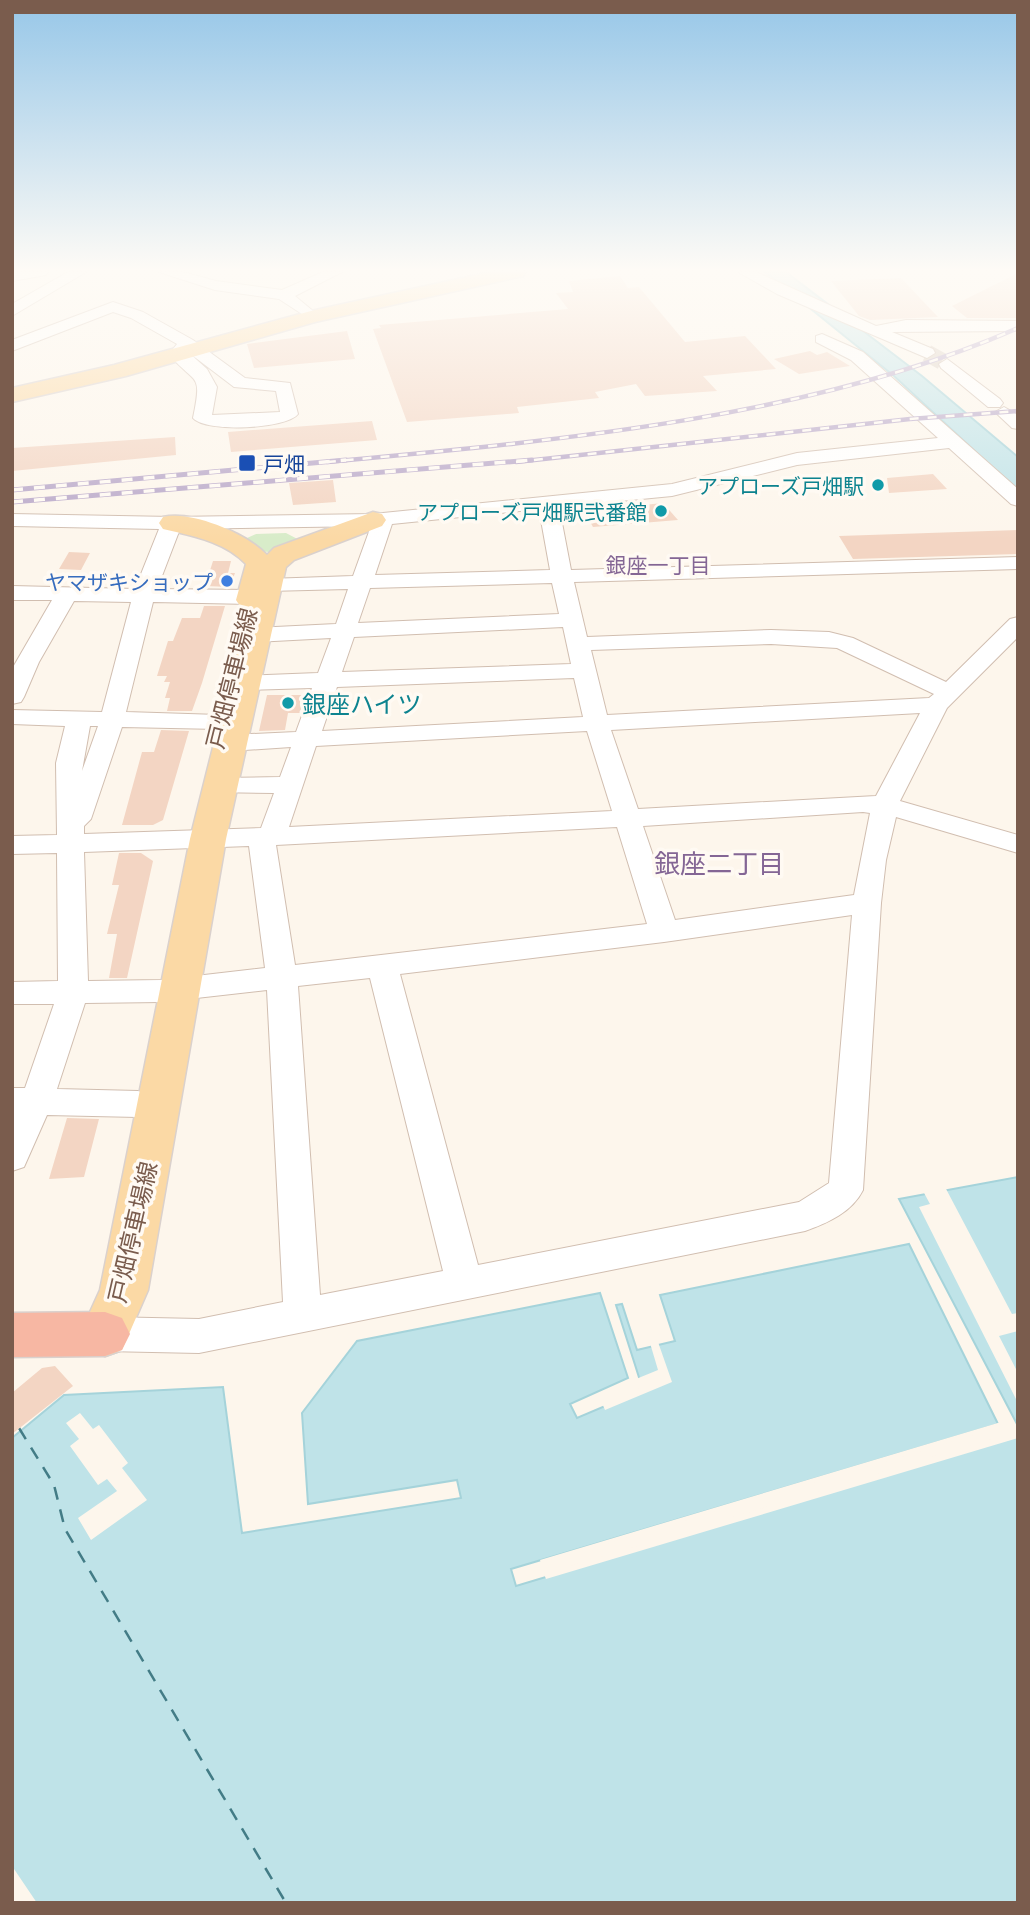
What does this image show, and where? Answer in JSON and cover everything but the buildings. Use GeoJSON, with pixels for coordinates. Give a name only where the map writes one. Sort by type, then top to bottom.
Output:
{"type":"FeatureCollection","features":[{"type":"Feature","properties":{"kind":"highway"},"geometry":{"type":"LineString","coordinates":[[15,1338],[123,1335]]}},
{"type":"Feature","properties":{"kind":"main road"},"geometry":{"type":"LineString","coordinates":[[12,387],[126,361]]}},
{"type":"Feature","properties":{"kind":"main road"},"geometry":{"type":"LineString","coordinates":[[12,395],[137,361]]}},
{"type":"Feature","properties":{"kind":"main road"},"geometry":{"type":"LineString","coordinates":[[172,523],[218,533],[269,553],[378,520]]}},
{"type":"Feature","properties":{"kind":"main road","name":"戸畑停車場線"},"geometry":{"type":"LineString","coordinates":[[200,840],[220,786],[224,732],[244,684],[269,553]]}},
{"type":"Feature","properties":{"kind":"main road","name":"戸畑停車場線"},"geometry":{"type":"LineString","coordinates":[[123,1335],[124,1290],[171,990],[224,732],[269,553]]}},
{"type":"Feature","properties":{"kind":"main road","name":"戸畑停車場線"},"geometry":{"type":"LineString","coordinates":[[123,1335],[100,1290],[138,1104],[171,990]]}},
{"type":"Feature","properties":{"kind":"street"},"geometry":{"type":"LineString","coordinates":[[194,361],[208,387],[202,418],[216,422],[284,418],[289,414],[284,387],[240,383],[207,361]]}},
{"type":"Feature","properties":{"kind":"street"},"geometry":{"type":"LineString","coordinates":[[864,361],[1018,500]]}},
{"type":"Feature","properties":{"kind":"street"},"geometry":{"type":"LineString","coordinates":[[947,364],[1005,413]]}},
{"type":"Feature","properties":{"kind":"street"},"geometry":{"type":"LineString","coordinates":[[12,520],[172,523],[378,520],[548,505],[672,490],[817,456],[953,442]]}},
{"type":"Feature","properties":{"kind":"street"},"geometry":{"type":"LineString","coordinates":[[548,505],[571,620],[597,724],[664,932]]}},
{"type":"Feature","properties":{"kind":"street"},"geometry":{"type":"LineString","coordinates":[[303,1317],[282,979],[267,837],[290,785],[345,631],[378,520]]}},
{"type":"Feature","properties":{"kind":"street"},"geometry":{"type":"LineString","coordinates":[[72,844],[80,810],[112,721],[143,596],[172,523]]}},
{"type":"Feature","properties":{"kind":"street"},"geometry":{"type":"LineString","coordinates":[[12,593],[143,596],[269,553],[361,582],[1018,563]]}},
{"type":"Feature","properties":{"kind":"street"},"geometry":{"type":"LineString","coordinates":[[12,697],[27,662],[67,594]]}},
{"type":"Feature","properties":{"kind":"street"},"geometry":{"type":"LineString","coordinates":[[255,635],[571,620]]}},
{"type":"Feature","properties":{"kind":"street"},"geometry":{"type":"LineString","coordinates":[[123,1335],[199,1336],[303,1317],[464,1282],[805,1216],[829,1204],[846,1190],[867,903],[872,860],[885,805],[941,698],[1018,624]]}},
{"type":"Feature","properties":{"kind":"street"},"geometry":{"type":"LineString","coordinates":[[579,644],[771,637],[829,639],[845,643],[941,698]]}},
{"type":"Feature","properties":{"kind":"street"},"geometry":{"type":"LineString","coordinates":[[244,684],[584,671]]}},
{"type":"Feature","properties":{"kind":"street"},"geometry":{"type":"LineString","coordinates":[[12,717],[112,721],[307,739],[597,724],[941,698]]}},
{"type":"Feature","properties":{"kind":"street"},"geometry":{"type":"LineString","coordinates":[[12,1157],[25,1101],[72,993],[69,764],[79,720]]}},
{"type":"Feature","properties":{"kind":"street"},"geometry":{"type":"LineString","coordinates":[[220,786],[290,785]]}},
{"type":"Feature","properties":{"kind":"street"},"geometry":{"type":"LineString","coordinates":[[12,845],[267,837],[863,804],[885,805],[1018,844]]}},
{"type":"Feature","properties":{"kind":"street"},"geometry":{"type":"LineString","coordinates":[[12,993],[171,990],[282,979],[664,932],[867,903]]}},
{"type":"Feature","properties":{"kind":"street"},"geometry":{"type":"LineString","coordinates":[[383,968],[464,1282]]}},
{"type":"Feature","properties":{"kind":"street"},"geometry":{"type":"LineString","coordinates":[[25,1101],[138,1104]]}},
{"type":"Feature","properties":{"kind":"green space"},"geometry":{"type":"Polygon","coordinates":[[[286,533],[305,543],[264,552],[238,542],[256,534],[286,533]]]}},
{"type":"Feature","properties":{"kind":"water"},"geometry":{"type":"Polygon","coordinates":[[[876,361],[903,361],[1018,457],[1018,491],[876,361]]]}},
{"type":"Feature","properties":{"kind":"water"},"geometry":{"type":"Polygon","coordinates":[[[1018,1177],[1018,1426],[899,1199],[1018,1177]]]}},
{"type":"Feature","properties":{"kind":"water"},"geometry":{"type":"Polygon","coordinates":[[[909,1244],[998,1424],[511,1569],[516,1586],[1018,1435],[1018,1903],[12,1903],[12,1438],[64,1395],[223,1387],[242,1533],[461,1498],[457,1480],[308,1504],[302,1413],[357,1341],[600,1293],[628,1378],[570,1404],[577,1418],[643,1390],[616,1305],[622,1304],[637,1350],[675,1341],[660,1295],[909,1244]]]}},
{"type":"Feature","properties":{"kind":"pier"},"geometry":{"type":"Polygon","coordinates":[[[945,1187],[1012,1314],[1018,1313],[1018,1331],[999,1336],[1018,1373],[1018,1403],[919,1207],[930,1204],[923,1191],[945,1187]]]}},
{"type":"Feature","properties":{"kind":"pier"},"geometry":{"type":"Polygon","coordinates":[[[658,1342],[672,1382],[605,1410],[602,1403],[639,1388],[636,1379],[658,1370],[650,1343],[658,1342]]]}},
{"type":"Feature","properties":{"kind":"pier"},"geometry":{"type":"Polygon","coordinates":[[[80,1413],[93,1429],[99,1425],[128,1463],[122,1468],[147,1500],[91,1540],[78,1518],[117,1491],[107,1479],[98,1485],[70,1446],[79,1439],[66,1423],[80,1413]]]}},
{"type":"Feature","properties":{"kind":"pier"},"geometry":{"type":"Polygon","coordinates":[[[1001,1422],[999,1428],[541,1563],[540,1560],[1001,1422]]]}},
{"type":"Feature","properties":{"kind":"pier"},"geometry":{"type":"Polygon","coordinates":[[[1018,1431],[1018,1438],[546,1579],[544,1574],[1018,1431]]]}},
{"type":"Feature","properties":{"kind":"pier"},"geometry":{"type":"Polygon","coordinates":[[[12,1866],[37,1903],[12,1903],[12,1866]]]}},
{"type":"Feature","properties":{"kind":"ferry route"},"geometry":{"type":"LineString","coordinates":[[19,1428],[54,1485],[65,1529],[286,1903]]}},
{"type":"Feature","properties":{"kind":"tunnel"},"geometry":{"type":"LineString","coordinates":[[942,361],[947,364]]}},
{"type":"Feature","properties":{"kind":"railway"},"geometry":{"type":"LineString","coordinates":[[327,462],[501,445],[679,421],[767,405],[854,384],[930,361]]}},
{"type":"Feature","properties":{"kind":"railway"},"geometry":{"type":"LineString","coordinates":[[516,462],[910,419],[1018,411]]}},
{"type":"Feature","properties":{"kind":"railway"},"geometry":{"type":"LineString","coordinates":[[12,490],[346,460]]}},
{"type":"Feature","properties":{"kind":"railway"},"geometry":{"type":"LineString","coordinates":[[12,502],[532,460]]}},
{"type":"Feature","properties":{"kind":"place","name":"戸畑"},"geometry":{"type":"Point","coordinates":[247,463]}},
{"type":"Feature","properties":{"kind":"place","name":"アプローズ戸畑駅"},"geometry":{"type":"Point","coordinates":[878,485]}},
{"type":"Feature","properties":{"kind":"place","name":"アプローズ戸畑駅弐番館"},"geometry":{"type":"Point","coordinates":[661,511]}},
{"type":"Feature","properties":{"kind":"place","name":"ヤマザキショップ"},"geometry":{"type":"Point","coordinates":[227,581]}},
{"type":"Feature","properties":{"kind":"place","name":"銀座ハイツ"},"geometry":{"type":"Point","coordinates":[288,703]}},
{"type":"Feature","properties":{"kind":"district","name":"銀座一丁目"},"geometry":{"type":"Point","coordinates":[658,564]}},
{"type":"Feature","properties":{"kind":"district","name":"銀座二丁目"},"geometry":{"type":"Point","coordinates":[719,862]}}]}
